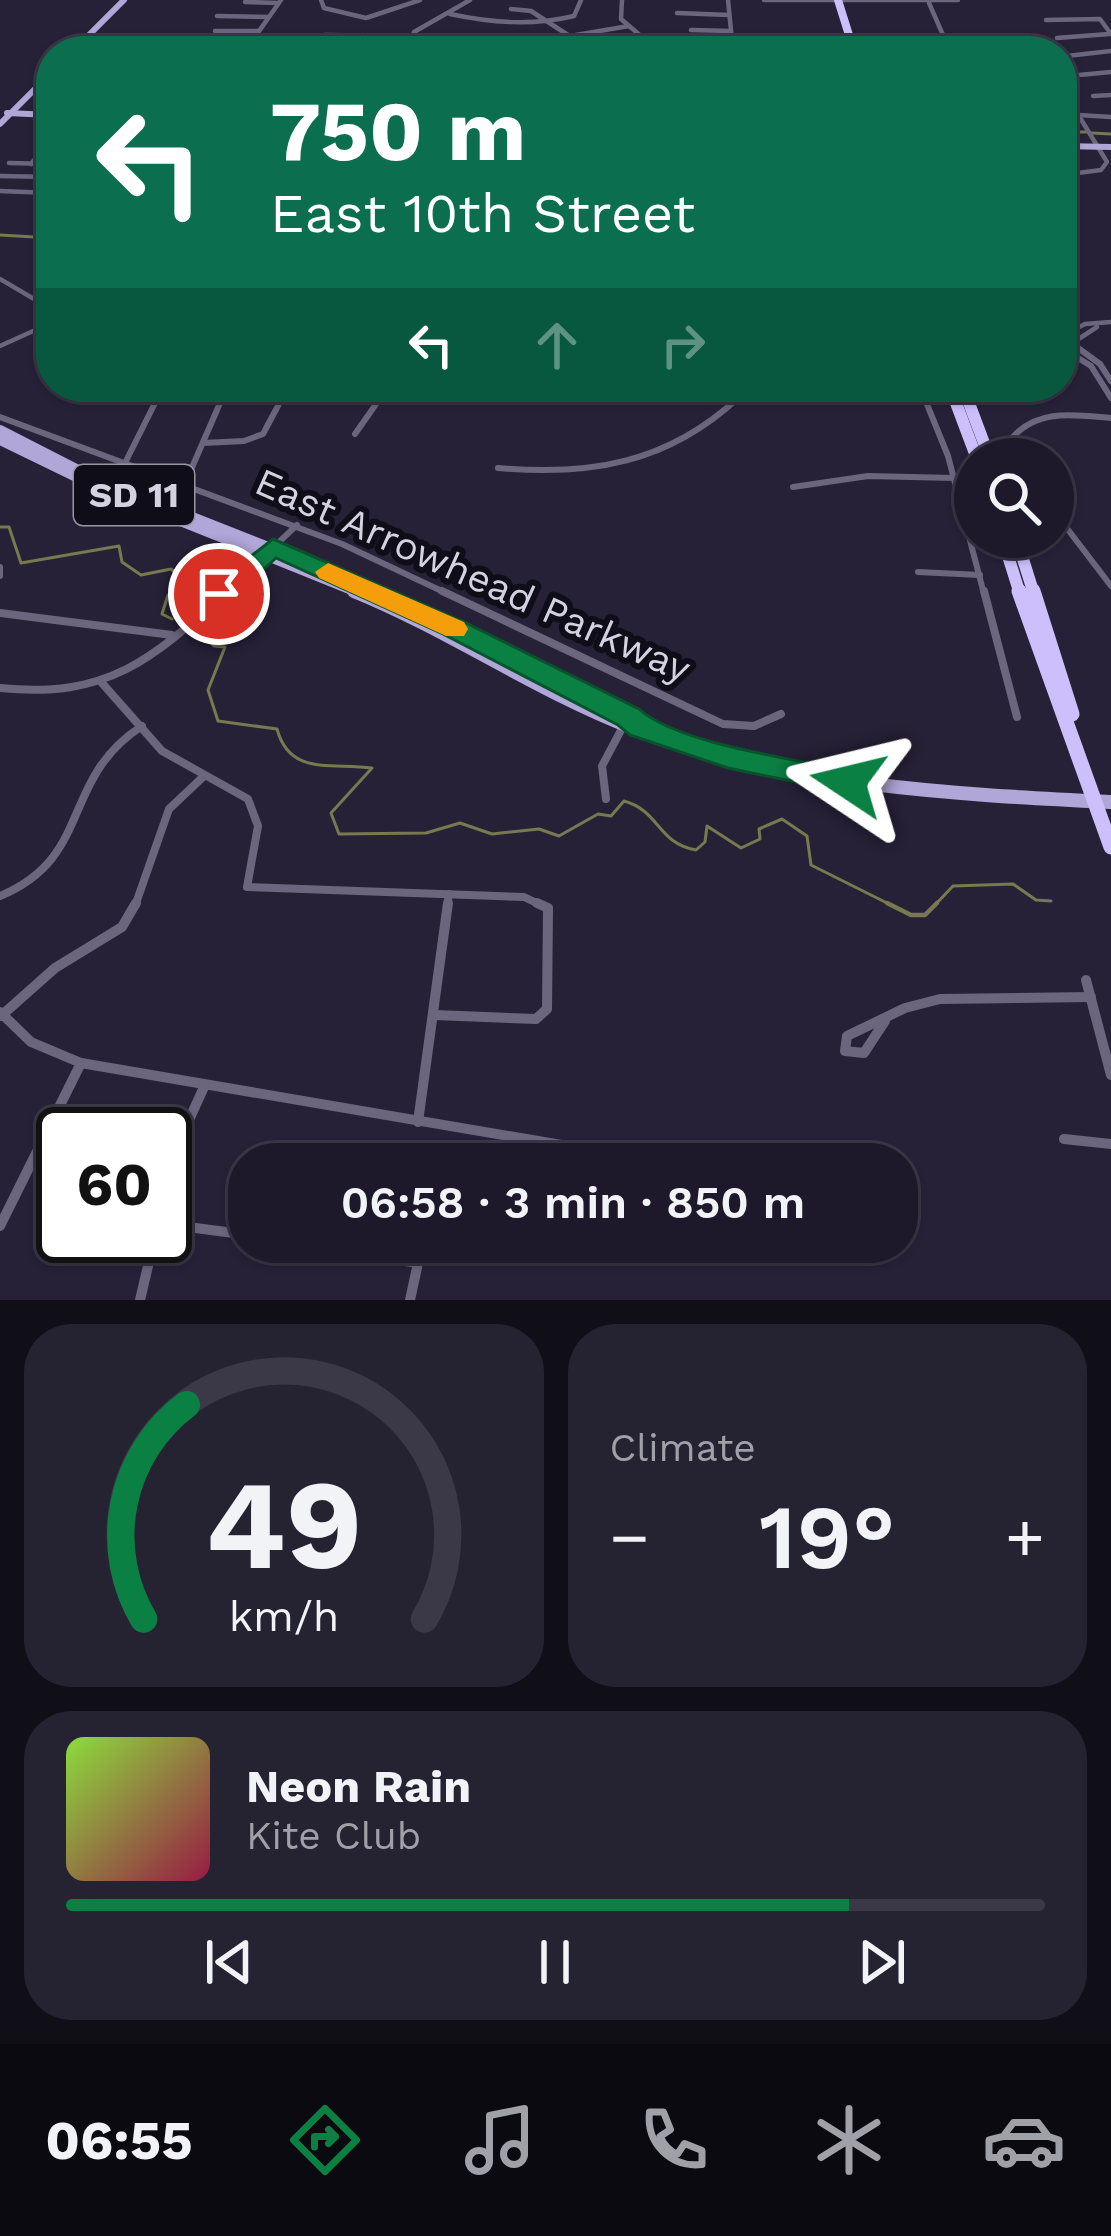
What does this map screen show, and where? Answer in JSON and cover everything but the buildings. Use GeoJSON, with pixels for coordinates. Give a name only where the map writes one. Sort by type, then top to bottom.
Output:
{"type":"FeatureCollection","features":[{"type":"Feature","properties":{"kind":"highway"},"geometry":{"type":"LineString","coordinates":[[834,1],[845,36]]}},
{"type":"Feature","properties":{"kind":"highway"},"geometry":{"type":"LineString","coordinates":[[955,402],[968,438]]}},
{"type":"Feature","properties":{"kind":"highway"},"geometry":{"type":"LineString","coordinates":[[969,402],[982,438]]}},
{"type":"Feature","properties":{"kind":"highway"},"geometry":{"type":"LineString","coordinates":[[1009,558],[1042,664],[1104,802],[1111,847]]}},
{"type":"Feature","properties":{"kind":"highway"},"geometry":{"type":"LineString","coordinates":[[1023,558],[1076,737]]}},
{"type":"Feature","properties":{"kind":"main road"},"geometry":{"type":"LineString","coordinates":[[88,36],[124,0]]}},
{"type":"Feature","properties":{"kind":"main road"},"geometry":{"type":"LineString","coordinates":[[0,124],[36,88]]}},
{"type":"Feature","properties":{"kind":"main road"},"geometry":{"type":"LineString","coordinates":[[0,113],[36,114]]}},
{"type":"Feature","properties":{"kind":"main road","name":"East Arrowhead Parkway"},"geometry":{"type":"LineString","coordinates":[[0,435],[453,628],[631,722],[728,757],[823,778],[921,791],[1104,802]]}},
{"type":"Feature","properties":{"kind":"main road","name":"East Arrowhead Parkway"},"geometry":{"type":"LineString","coordinates":[[0,435],[103,490],[269,551]]}},
{"type":"Feature","properties":{"kind":"street"},"geometry":{"type":"LineString","coordinates":[[321,0],[324,8],[366,18],[420,0]]}},
{"type":"Feature","properties":{"kind":"street"},"geometry":{"type":"LineString","coordinates":[[412,36],[470,0]]}},
{"type":"Feature","properties":{"kind":"street"},"geometry":{"type":"LineString","coordinates":[[450,14],[497,24],[547,22],[575,15],[581,0]]}},
{"type":"Feature","properties":{"kind":"street"},"geometry":{"type":"LineString","coordinates":[[622,0],[621,17],[641,36]]}},
{"type":"Feature","properties":{"kind":"street"},"geometry":{"type":"LineString","coordinates":[[728,0],[732,36]]}},
{"type":"Feature","properties":{"kind":"street"},"geometry":{"type":"LineString","coordinates":[[764,0],[958,0]]}},
{"type":"Feature","properties":{"kind":"street"},"geometry":{"type":"LineString","coordinates":[[244,2],[280,2]]}},
{"type":"Feature","properties":{"kind":"street"},"geometry":{"type":"LineString","coordinates":[[256,36],[280,2]]}},
{"type":"Feature","properties":{"kind":"street"},"geometry":{"type":"LineString","coordinates":[[928,3],[943,36]]}},
{"type":"Feature","properties":{"kind":"street"},"geometry":{"type":"LineString","coordinates":[[511,9],[528,9],[570,36],[629,26]]}},
{"type":"Feature","properties":{"kind":"street"},"geometry":{"type":"LineString","coordinates":[[677,13],[729,15]]}},
{"type":"Feature","properties":{"kind":"street"},"geometry":{"type":"LineString","coordinates":[[218,16],[269,17]]}},
{"type":"Feature","properties":{"kind":"street"},"geometry":{"type":"LineString","coordinates":[[1046,20],[1100,19],[1111,34]]}},
{"type":"Feature","properties":{"kind":"street"},"geometry":{"type":"LineString","coordinates":[[691,29],[731,31]]}},
{"type":"Feature","properties":{"kind":"street"},"geometry":{"type":"LineString","coordinates":[[214,31],[260,31]]}},
{"type":"Feature","properties":{"kind":"street"},"geometry":{"type":"LineString","coordinates":[[1077,37],[1111,34]]}},
{"type":"Feature","properties":{"kind":"street"},"geometry":{"type":"LineString","coordinates":[[309,36],[386,36]]}},
{"type":"Feature","properties":{"kind":"street"},"geometry":{"type":"LineString","coordinates":[[1077,55],[1111,51]]}},
{"type":"Feature","properties":{"kind":"street"},"geometry":{"type":"LineString","coordinates":[[1079,75],[1111,72]]}},
{"type":"Feature","properties":{"kind":"street"},"geometry":{"type":"LineString","coordinates":[[1093,95],[1111,95]]}},
{"type":"Feature","properties":{"kind":"street"},"geometry":{"type":"LineString","coordinates":[[1078,116],[1111,117]]}},
{"type":"Feature","properties":{"kind":"street"},"geometry":{"type":"LineString","coordinates":[[1077,173],[1107,162],[1102,146],[1078,116]]}},
{"type":"Feature","properties":{"kind":"street"},"geometry":{"type":"LineString","coordinates":[[33,162],[36,158]]}},
{"type":"Feature","properties":{"kind":"street"},"geometry":{"type":"LineString","coordinates":[[1,161],[33,162]]}},
{"type":"Feature","properties":{"kind":"street"},"geometry":{"type":"LineString","coordinates":[[1,161],[36,162]]}},
{"type":"Feature","properties":{"kind":"street"},"geometry":{"type":"LineString","coordinates":[[0,174],[9,163]]}},
{"type":"Feature","properties":{"kind":"street"},"geometry":{"type":"LineString","coordinates":[[1095,170],[1111,176]]}},
{"type":"Feature","properties":{"kind":"street"},"geometry":{"type":"LineString","coordinates":[[0,174],[36,176]]}},
{"type":"Feature","properties":{"kind":"street"},"geometry":{"type":"LineString","coordinates":[[0,191],[36,192]]}},
{"type":"Feature","properties":{"kind":"street"},"geometry":{"type":"LineString","coordinates":[[0,279],[36,300]]}},
{"type":"Feature","properties":{"kind":"street"},"geometry":{"type":"LineString","coordinates":[[1077,328],[1111,324]]}},
{"type":"Feature","properties":{"kind":"street"},"geometry":{"type":"LineString","coordinates":[[1077,339],[1090,328],[1111,324]]}},
{"type":"Feature","properties":{"kind":"street"},"geometry":{"type":"LineString","coordinates":[[0,346],[36,330]]}},
{"type":"Feature","properties":{"kind":"street"},"geometry":{"type":"LineString","coordinates":[[1077,346],[1100,364],[1111,381]]}},
{"type":"Feature","properties":{"kind":"street"},"geometry":{"type":"LineString","coordinates":[[1077,357],[1091,366],[1111,398]]}},
{"type":"Feature","properties":{"kind":"street"},"geometry":{"type":"LineString","coordinates":[[125,463],[156,402]]}},
{"type":"Feature","properties":{"kind":"street"},"geometry":{"type":"LineString","coordinates":[[178,482],[190,472],[220,402]]}},
{"type":"Feature","properties":{"kind":"street"},"geometry":{"type":"LineString","coordinates":[[203,442],[244,441],[263,434],[280,402]]}},
{"type":"Feature","properties":{"kind":"street"},"geometry":{"type":"LineString","coordinates":[[355,434],[377,402]]}},
{"type":"Feature","properties":{"kind":"street"},"geometry":{"type":"LineString","coordinates":[[497,468],[549,473],[632,462],[708,426],[734,402]]}},
{"type":"Feature","properties":{"kind":"street"},"geometry":{"type":"LineString","coordinates":[[793,488],[868,476],[954,478],[926,402]]}},
{"type":"Feature","properties":{"kind":"street"},"geometry":{"type":"LineString","coordinates":[[1012,438],[1023,424],[1051,416],[1111,414]]}},
{"type":"Feature","properties":{"kind":"street","name":"East Arrowhead Parkway"},"geometry":{"type":"LineString","coordinates":[[0,416],[297,525],[723,724],[741,730],[770,722],[782,713]]}},
{"type":"Feature","properties":{"kind":"street"},"geometry":{"type":"LineString","coordinates":[[0,688],[50,692],[101,682],[148,658],[297,525]]}},
{"type":"Feature","properties":{"kind":"street"},"geometry":{"type":"LineString","coordinates":[[1074,538],[1111,586]]}},
{"type":"Feature","properties":{"kind":"street"},"geometry":{"type":"LineString","coordinates":[[975,558],[1017,717]]}},
{"type":"Feature","properties":{"kind":"street"},"geometry":{"type":"LineString","coordinates":[[918,572],[980,575]]}},
{"type":"Feature","properties":{"kind":"street"},"geometry":{"type":"LineString","coordinates":[[0,613],[174,635]]}},
{"type":"Feature","properties":{"kind":"street"},"geometry":{"type":"LineString","coordinates":[[101,682],[170,757],[242,794],[255,808],[260,822],[247,886],[524,897],[548,908],[547,1009],[525,1022],[436,1015]]}},
{"type":"Feature","properties":{"kind":"street"},"geometry":{"type":"LineString","coordinates":[[606,799],[602,766],[631,722]]}},
{"type":"Feature","properties":{"kind":"street"},"geometry":{"type":"LineString","coordinates":[[0,896],[49,866],[94,763],[142,725]]}},
{"type":"Feature","properties":{"kind":"street"},"geometry":{"type":"LineString","coordinates":[[204,776],[169,809],[135,906],[122,927],[55,968],[1,1014],[31,1042],[82,1063],[548,1143]]}},
{"type":"Feature","properties":{"kind":"street"},"geometry":{"type":"LineString","coordinates":[[418,1122],[449,894]]}},
{"type":"Feature","properties":{"kind":"street"},"geometry":{"type":"LineString","coordinates":[[1086,980],[1111,1075]]}},
{"type":"Feature","properties":{"kind":"street"},"geometry":{"type":"LineString","coordinates":[[886,1021],[905,1008],[953,997],[1091,997]]}},
{"type":"Feature","properties":{"kind":"street"},"geometry":{"type":"LineString","coordinates":[[0,1226],[82,1063]]}},
{"type":"Feature","properties":{"kind":"street"},"geometry":{"type":"LineString","coordinates":[[192,1112],[204,1087]]}},
{"type":"Feature","properties":{"kind":"street"},"geometry":{"type":"LineString","coordinates":[[1064,1139],[1111,1144]]}},
{"type":"Feature","properties":{"kind":"street"},"geometry":{"type":"LineString","coordinates":[[192,1228],[228,1232]]}},
{"type":"Feature","properties":{"kind":"street"},"geometry":{"type":"LineString","coordinates":[[140,1300],[149,1263]]}},
{"type":"Feature","properties":{"kind":"street"},"geometry":{"type":"LineString","coordinates":[[410,1300],[418,1263]]}},
{"type":"Feature","properties":{"kind":"waterway"},"geometry":{"type":"LineString","coordinates":[[1077,132],[1086,132]]}},
{"type":"Feature","properties":{"kind":"waterway"},"geometry":{"type":"LineString","coordinates":[[1092,133],[1111,134]]}},
{"type":"Feature","properties":{"kind":"waterway"},"geometry":{"type":"LineString","coordinates":[[0,235],[36,237]]}},
{"type":"Feature","properties":{"kind":"waterway"},"geometry":{"type":"LineString","coordinates":[[0,527],[9,527],[21,563],[119,546],[122,562],[141,575],[171,569],[190,585],[168,595],[162,614],[172,619]]}},
{"type":"Feature","properties":{"kind":"waterway"},"geometry":{"type":"LineString","coordinates":[[199,632],[214,646],[225,647],[208,690],[218,721],[277,729],[283,744],[302,761],[372,768],[331,813],[339,834],[426,833],[460,823],[492,834],[539,829],[559,836],[598,814],[611,816],[624,801],[645,812],[673,841],[696,850],[705,842],[707,826],[741,848],[760,839],[759,829],[782,819],[807,836],[811,865],[911,915],[925,915],[934,906]]}},
{"type":"Feature","properties":{"kind":"waterway"},"geometry":{"type":"LineString","coordinates":[[934,906],[953,886],[1013,884],[1036,900],[1051,901]]}},
{"type":"Feature","properties":{"kind":"waterway"},"geometry":{"type":"LineString","coordinates":[[934,906],[937,903]]}},
{"type":"Feature","properties":{"kind":"slow traffic"},"geometry":{"type":"LineString","coordinates":[[328,572],[455,629]]}},
{"type":"Feature","properties":{"kind":"route"},"geometry":{"type":"LineString","coordinates":[[219,594],[273,547],[453,628],[640,727],[728,757],[848,782]]}}]}
